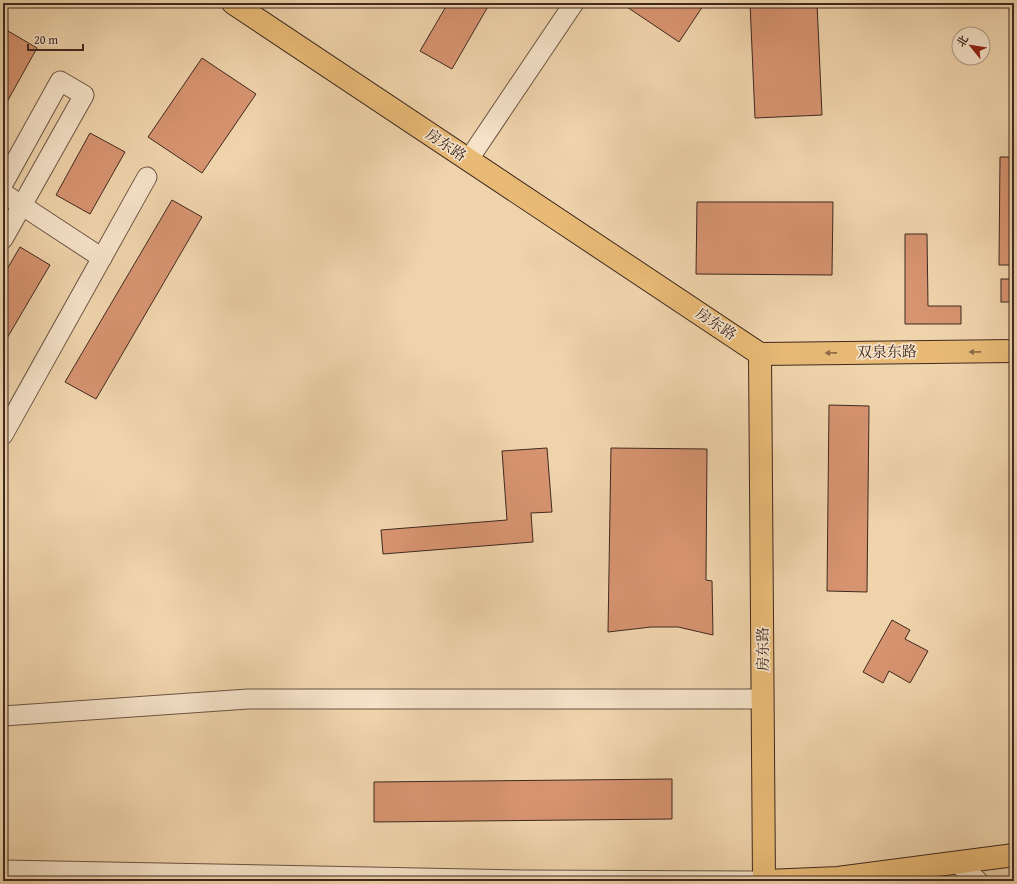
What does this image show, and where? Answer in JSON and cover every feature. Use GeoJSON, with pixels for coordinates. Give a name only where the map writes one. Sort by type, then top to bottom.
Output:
{"type":"FeatureCollection","features":[{"type":"Feature","properties":{"kind":"main road","name":"房东路"},"geometry":{"type":"LineString","coordinates":[[233,3],[760,354],[765,881]]}},
{"type":"Feature","properties":{"kind":"main road","name":"双泉东路"},"geometry":{"type":"LineString","coordinates":[[760,354],[1014,351]]}},
{"type":"Feature","properties":{"kind":"main road"},"geometry":{"type":"LineString","coordinates":[[765,881],[844,880],[957,862],[1014,855]]}},
{"type":"Feature","properties":{"kind":"street"},"geometry":{"type":"LineString","coordinates":[[469,159],[574,3]]}},
{"type":"Feature","properties":{"kind":"street"},"geometry":{"type":"LineString","coordinates":[[3,184],[60,81],[84,95],[3,239]]}},
{"type":"Feature","properties":{"kind":"street"},"geometry":{"type":"LineString","coordinates":[[3,435],[148,177]]}},
{"type":"Feature","properties":{"kind":"street"},"geometry":{"type":"LineString","coordinates":[[3,193],[23,204],[102,258]]}},
{"type":"Feature","properties":{"kind":"street"},"geometry":{"type":"LineString","coordinates":[[3,716],[248,700],[763,699]]}},
{"type":"Feature","properties":{"kind":"street"},"geometry":{"type":"LineString","coordinates":[[957,862],[978,881]]}},
{"type":"Feature","properties":{"kind":"street"},"geometry":{"type":"LineString","coordinates":[[3,870],[523,880],[752,881]]}},
{"type":"Feature","properties":{"kind":"building"},"geometry":{"type":"Polygon","coordinates":[[[448,3],[490,3],[452,69],[420,51],[448,3]]]}},
{"type":"Feature","properties":{"kind":"building"},"geometry":{"type":"Polygon","coordinates":[[[630,3],[705,3],[679,42],[627,7],[630,3]]]}},
{"type":"Feature","properties":{"kind":"building"},"geometry":{"type":"Polygon","coordinates":[[[750,3],[817,3],[822,115],[755,118],[750,3]]]}},
{"type":"Feature","properties":{"kind":"building"},"geometry":{"type":"Polygon","coordinates":[[[8,31],[37,48],[3,109],[3,40],[8,31]]]}},
{"type":"Feature","properties":{"kind":"building"},"geometry":{"type":"Polygon","coordinates":[[[202,58],[256,94],[202,173],[148,137],[202,58]]]}},
{"type":"Feature","properties":{"kind":"building"},"geometry":{"type":"Polygon","coordinates":[[[90,133],[125,152],[90,214],[56,195],[90,133]]]}},
{"type":"Feature","properties":{"kind":"building"},"geometry":{"type":"Polygon","coordinates":[[[1000,157],[1014,157],[1014,265],[999,265],[1000,157]]]}},
{"type":"Feature","properties":{"kind":"building"},"geometry":{"type":"Polygon","coordinates":[[[172,200],[202,217],[96,399],[65,382],[172,200]]]}},
{"type":"Feature","properties":{"kind":"building"},"geometry":{"type":"Polygon","coordinates":[[[697,202],[833,202],[832,275],[696,274],[697,202]]]}},
{"type":"Feature","properties":{"kind":"building"},"geometry":{"type":"Polygon","coordinates":[[[905,234],[927,234],[928,306],[961,306],[961,324],[905,324],[905,234]]]}},
{"type":"Feature","properties":{"kind":"building"},"geometry":{"type":"Polygon","coordinates":[[[20,247],[50,265],[3,345],[3,276],[20,247]]]}},
{"type":"Feature","properties":{"kind":"building"},"geometry":{"type":"Polygon","coordinates":[[[1001,279],[1014,279],[1014,302],[1001,302],[1001,279]]]}},
{"type":"Feature","properties":{"kind":"building"},"geometry":{"type":"Polygon","coordinates":[[[829,405],[869,406],[867,592],[827,591],[829,405]]]}},
{"type":"Feature","properties":{"kind":"building"},"geometry":{"type":"Polygon","coordinates":[[[547,448],[552,512],[531,513],[533,542],[383,554],[381,530],[507,520],[502,451],[547,448]]]}},
{"type":"Feature","properties":{"kind":"building"},"geometry":{"type":"Polygon","coordinates":[[[611,448],[707,449],[706,580],[712,581],[713,635],[678,627],[651,627],[608,632],[611,448]]]}},
{"type":"Feature","properties":{"kind":"building"},"geometry":{"type":"Polygon","coordinates":[[[892,620],[910,630],[905,639],[928,651],[910,683],[889,671],[883,683],[863,672],[892,620]]]}},
{"type":"Feature","properties":{"kind":"building"},"geometry":{"type":"Polygon","coordinates":[[[672,779],[672,819],[374,822],[374,782],[672,779]]]}}]}
